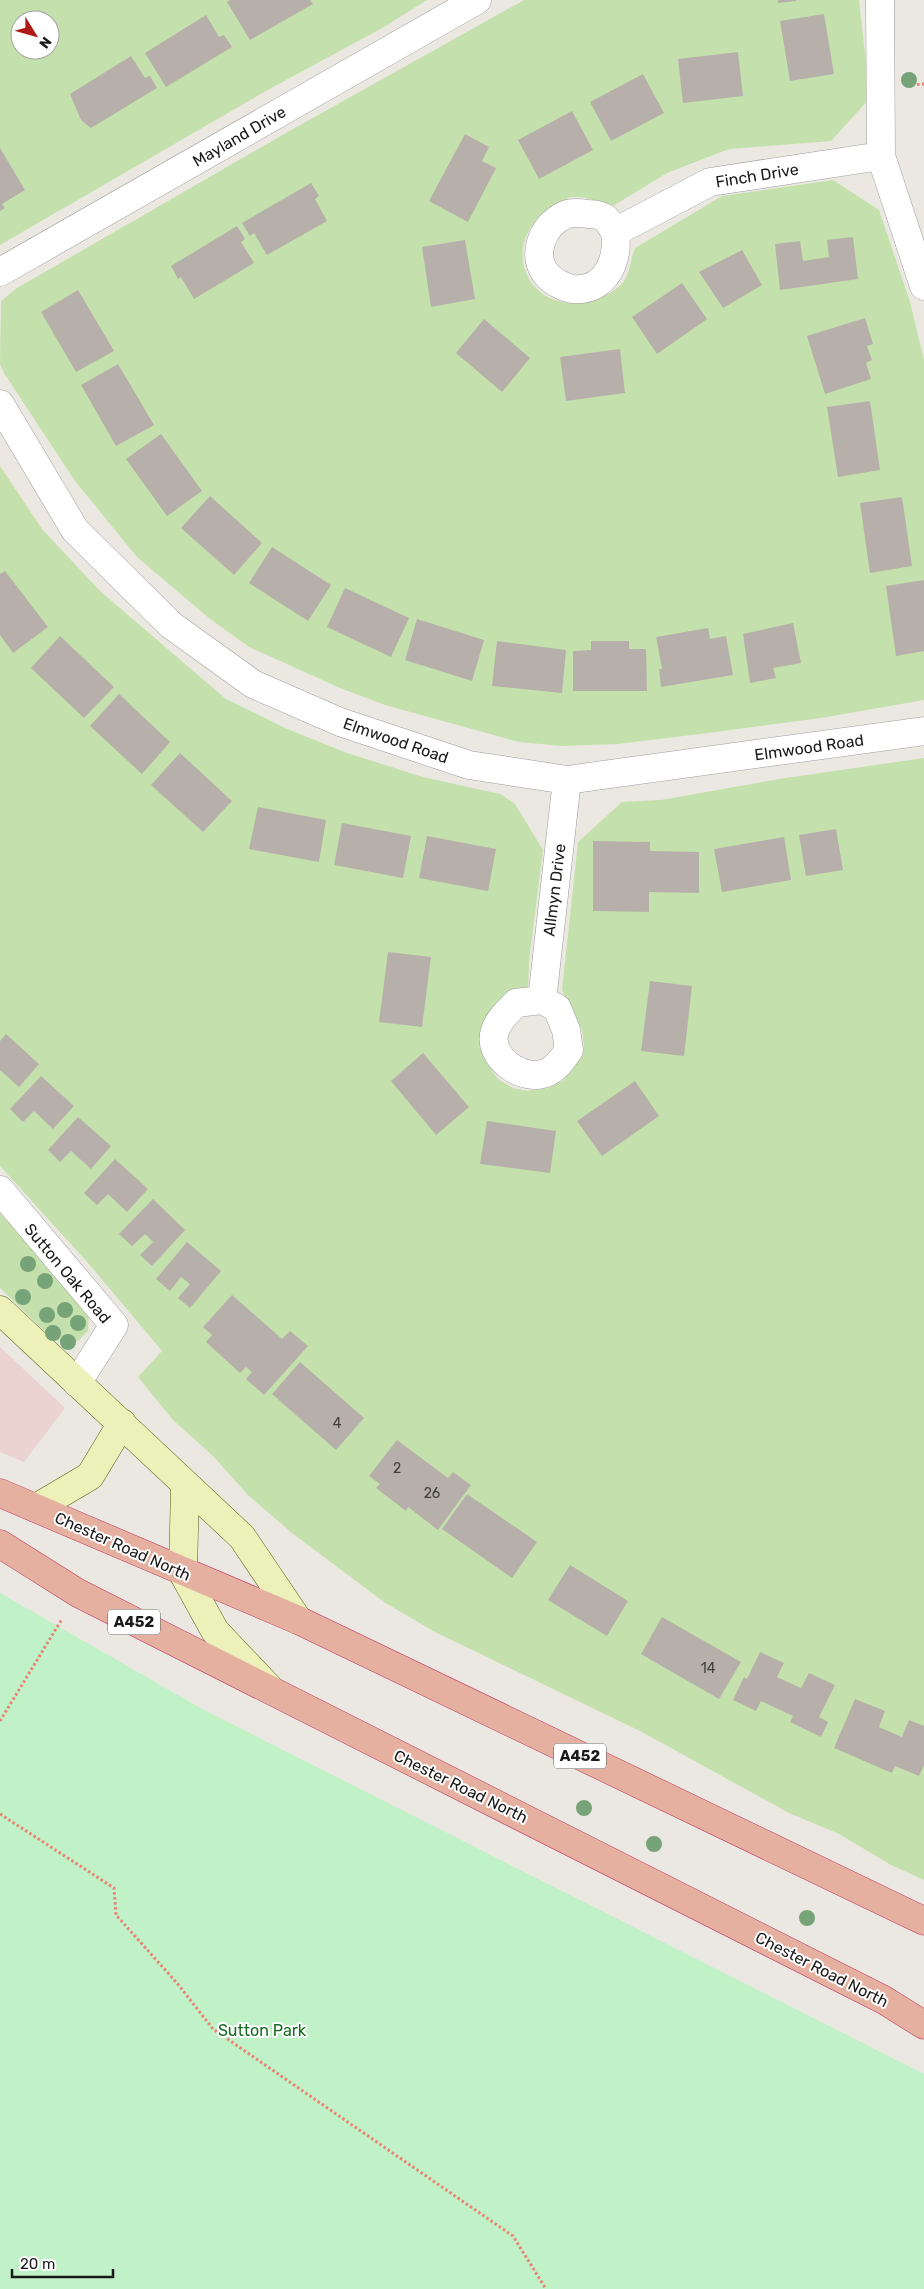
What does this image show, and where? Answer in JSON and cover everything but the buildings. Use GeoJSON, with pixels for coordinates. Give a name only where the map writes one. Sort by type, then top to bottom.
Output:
{"type":"FeatureCollection","features":[{"type":"Feature","properties":{"kind":"highway","name":"Chester Road North"},"geometry":{"type":"LineString","coordinates":[[0,1493],[183,1573],[298,1620],[924,1921]]}},
{"type":"Feature","properties":{"kind":"highway","name":"Chester Road North"},"geometry":{"type":"LineString","coordinates":[[0,1544],[78,1593],[884,2000],[924,2025]]}},
{"type":"Feature","properties":{"kind":"main road"},"geometry":{"type":"LineString","coordinates":[[0,1310],[122,1423],[185,1486],[242,1537],[298,1620]]}},
{"type":"Feature","properties":{"kind":"main road"},"geometry":{"type":"LineString","coordinates":[[36,1508],[90,1476],[122,1423]]}},
{"type":"Feature","properties":{"kind":"main road"},"geometry":{"type":"LineString","coordinates":[[185,1486],[183,1573],[215,1631],[272,1692]]}},
{"type":"Feature","properties":{"kind":"street","name":"Mayland Drive"},"geometry":{"type":"LineString","coordinates":[[0,272],[477,0]]}},
{"type":"Feature","properties":{"kind":"street"},"geometry":{"type":"LineString","coordinates":[[880,0],[881,156],[923,281]]}},
{"type":"Feature","properties":{"kind":"street","name":"Finch Drive"},"geometry":{"type":"LineString","coordinates":[[615,232],[710,182],[881,156]]}},
{"type":"Feature","properties":{"kind":"street","name":"Elmwood Road"},"geometry":{"type":"LineString","coordinates":[[0,404],[75,530],[171,625],[253,684],[340,722],[469,765],[567,780],[924,731]]}},
{"type":"Feature","properties":{"kind":"street","name":"Allmyn Drive"},"geometry":{"type":"LineString","coordinates":[[542,1000],[567,780]]}},
{"type":"Feature","properties":{"kind":"street","name":"Sutton Oak Road"},"geometry":{"type":"LineString","coordinates":[[0,1190],[114,1326],[77,1383]]}},
{"type":"Feature","properties":{"kind":"path"},"geometry":{"type":"LineString","coordinates":[[0,1721],[78,1593]]}},
{"type":"Feature","properties":{"kind":"path"},"geometry":{"type":"LineString","coordinates":[[0,1814],[114,1888],[116,1916],[177,1983],[213,2029],[513,2236],[546,2289]]}},
{"type":"Feature","properties":{"kind":"shaded area"},"geometry":{"type":"Polygon","coordinates":[[[0,1347],[65,1408],[24,1462],[0,1452],[0,1347]]]}},
{"type":"Feature","properties":{"kind":"green space"},"geometry":{"type":"Polygon","coordinates":[[[0,0],[427,0],[384,27],[264,92],[0,245],[0,0]]]}},
{"type":"Feature","properties":{"kind":"green space"},"geometry":{"type":"Polygon","coordinates":[[[524,0],[859,0],[870,98],[831,141],[729,149],[667,173],[613,206],[583,197],[571,197],[537,219],[526,236],[523,254],[526,272],[535,287],[549,298],[568,303],[592,300],[618,288],[628,273],[635,248],[722,196],[833,180],[879,210],[910,302],[924,360],[924,700],[821,718],[708,733],[618,744],[562,746],[519,742],[385,705],[340,688],[249,647],[209,618],[137,557],[75,481],[4,373],[0,364],[1,301],[17,288],[286,133],[524,0]]]}},
{"type":"Feature","properties":{"kind":"green space"},"geometry":{"type":"Polygon","coordinates":[[[0,466],[42,529],[100,591],[226,699],[285,728],[347,753],[423,777],[500,794],[515,804],[543,850],[529,961],[528,993],[483,1050],[492,1071],[499,1080],[513,1088],[527,1091],[549,1088],[564,1080],[575,1062],[582,1056],[584,1047],[582,1030],[562,990],[578,842],[622,802],[661,800],[779,779],[924,758],[924,1880],[891,1865],[839,1834],[789,1813],[642,1732],[435,1632],[384,1602],[292,1533],[249,1496],[213,1456],[173,1420],[138,1377],[162,1351],[89,1264],[0,1166],[0,466]]]}},
{"type":"Feature","properties":{"kind":"green space"},"geometry":{"type":"Polygon","coordinates":[[[0,1213],[89,1313],[88,1331],[78,1341],[65,1342],[54,1340],[0,1288],[0,1213]]]}},
{"type":"Feature","properties":{"kind":"green space","name":"Sutton Park"},"geometry":{"type":"Polygon","coordinates":[[[0,1593],[204,1710],[924,2074],[924,2289],[0,2289],[0,1593]]]}}]}
